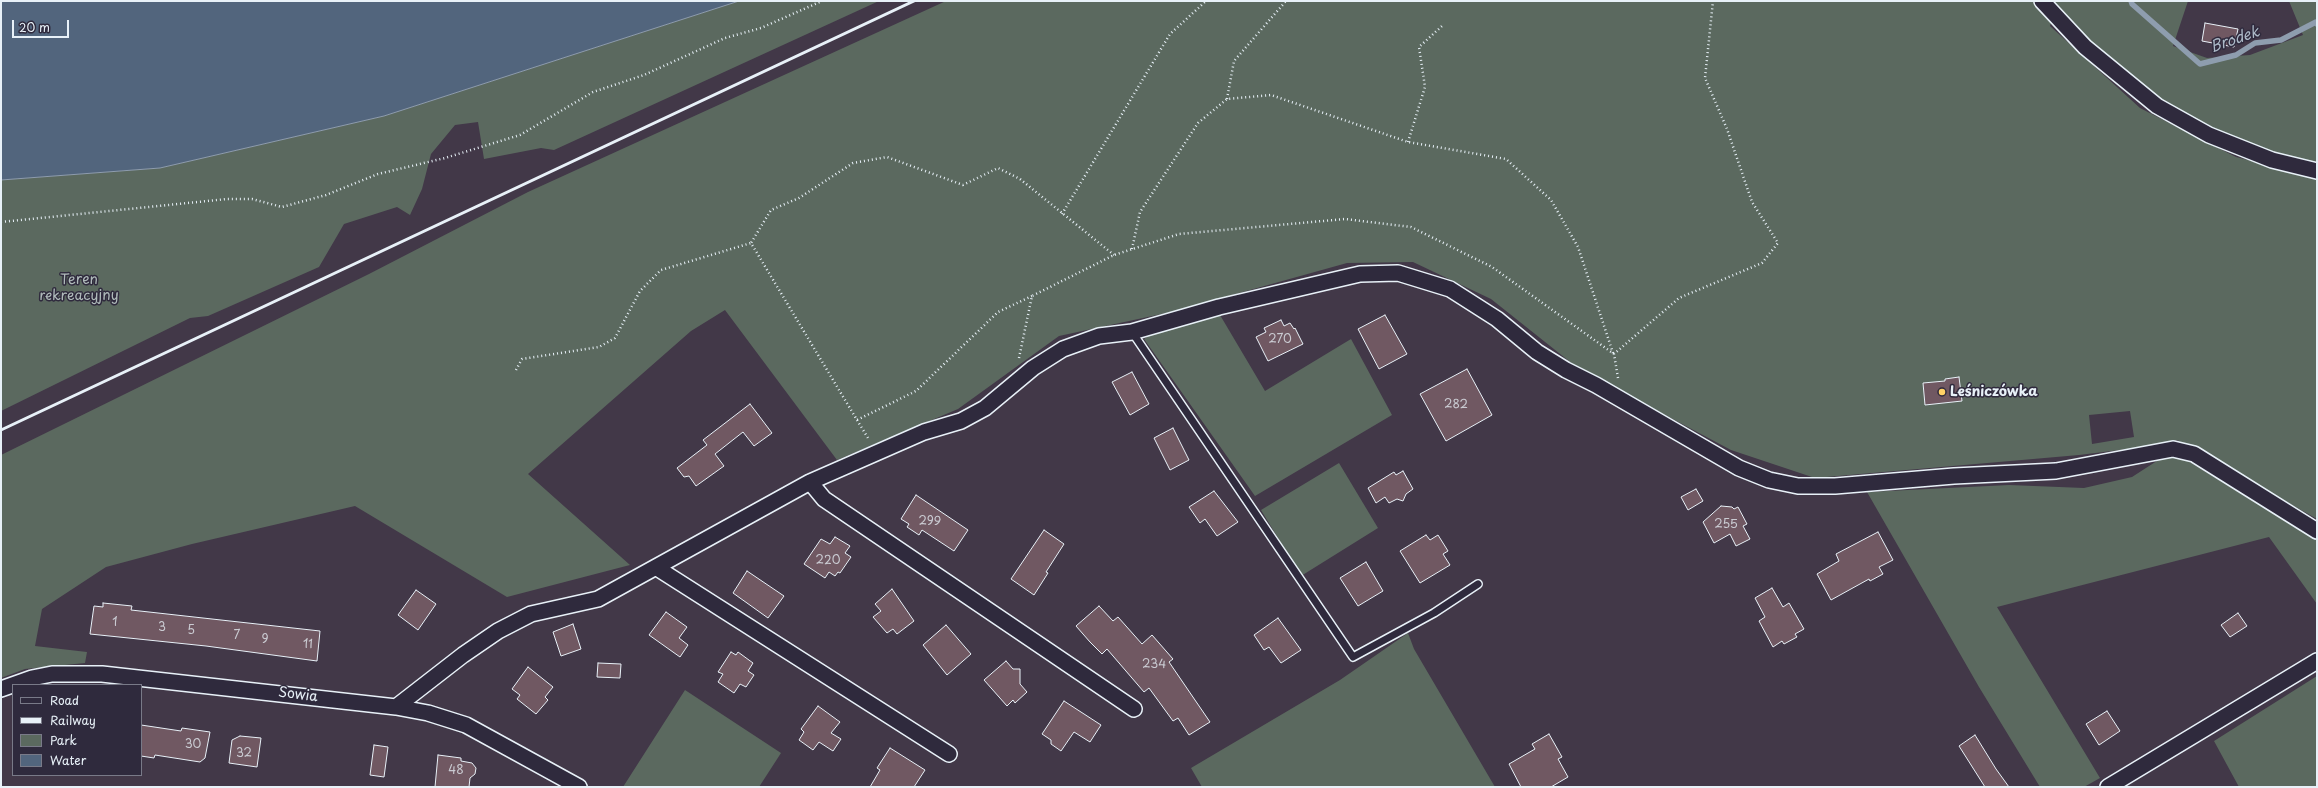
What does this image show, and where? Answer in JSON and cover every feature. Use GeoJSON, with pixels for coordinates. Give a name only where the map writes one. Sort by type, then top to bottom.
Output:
{"type":"FeatureCollection","features":[{"type":"Feature","properties":{"kind":"street"},"geometry":{"type":"LineString","coordinates":[[2042,1],[2085,47],[2157,106],[2209,135],[2272,160],[2317,171]]}},
{"type":"Feature","properties":{"kind":"street"},"geometry":{"type":"LineString","coordinates":[[396,707],[452,663],[498,631],[531,614],[598,599],[657,568],[707,538],[810,482],[924,432],[961,421],[985,408],[1033,368],[1063,349],[1099,336],[1132,332],[1219,307],[1336,278],[1360,274],[1398,273],[1450,289],[1497,319],[1537,352],[1739,468],[1769,480],[1798,486],[1835,486],[1954,476],[2056,471],[2173,449],[2194,454],[2317,531]]}},
{"type":"Feature","properties":{"kind":"street"},"geometry":{"type":"LineString","coordinates":[[810,482],[824,499],[1134,709]]}},
{"type":"Feature","properties":{"kind":"street"},"geometry":{"type":"LineString","coordinates":[[657,568],[949,754]]}},
{"type":"Feature","properties":{"kind":"street"},"geometry":{"type":"LineString","coordinates":[[2108,787],[2317,661]]}},
{"type":"Feature","properties":{"kind":"street","name":"Sowia"},"geometry":{"type":"LineString","coordinates":[[13,684],[52,674],[76,672],[139,677],[396,707],[428,713],[466,725],[579,787]]}},
{"type":"Feature","properties":{"kind":"street","name":"Sowia"},"geometry":{"type":"LineString","coordinates":[[1,688],[12,684]]}},
{"type":"Feature","properties":{"kind":"lane"},"geometry":{"type":"LineString","coordinates":[[1132,332],[1353,657],[1434,613],[1478,584]]}},
{"type":"Feature","properties":{"kind":"path"},"geometry":{"type":"LineString","coordinates":[[1,222],[227,199],[252,199],[282,207],[326,195],[378,174],[445,158],[520,135],[593,92],[644,75],[718,41],[761,28],[822,1]]}},
{"type":"Feature","properties":{"kind":"path"},"geometry":{"type":"LineString","coordinates":[[1062,214],[1170,34],[1206,1]]}},
{"type":"Feature","properties":{"kind":"path"},"geometry":{"type":"LineString","coordinates":[[1227,99],[1234,62],[1286,1]]}},
{"type":"Feature","properties":{"kind":"path"},"geometry":{"type":"LineString","coordinates":[[1614,354],[1679,298],[1762,263],[1778,244],[1752,202],[1727,130],[1705,78],[1713,1]]}},
{"type":"Feature","properties":{"kind":"path"},"geometry":{"type":"LineString","coordinates":[[1408,142],[1425,88],[1420,47],[1442,26]]}},
{"type":"Feature","properties":{"kind":"path"},"geometry":{"type":"LineString","coordinates":[[1132,250],[1140,212],[1198,123],[1227,99],[1271,95],[1408,142],[1506,159],[1551,200],[1578,247],[1614,354],[1621,400]]}},
{"type":"Feature","properties":{"kind":"path"},"geometry":{"type":"LineString","coordinates":[[516,370],[522,358],[599,347],[615,338],[640,291],[661,270],[751,244],[771,210],[799,198],[853,163],[887,157],[964,184],[998,168],[1020,179],[1114,255],[998,312],[916,391],[857,420]]}},
{"type":"Feature","properties":{"kind":"path"},"geometry":{"type":"LineString","coordinates":[[751,244],[876,452]]}},
{"type":"Feature","properties":{"kind":"path"},"geometry":{"type":"LineString","coordinates":[[1013,386],[1032,296]]}},
{"type":"Feature","properties":{"kind":"green space","name":"Teren rekreacyjny"},"geometry":{"type":"Polygon","coordinates":[[[739,1],[879,1],[554,150],[541,148],[484,159],[478,122],[455,125],[431,154],[422,189],[410,215],[397,207],[344,224],[319,267],[208,316],[190,318],[1,411],[1,180],[160,168],[384,116],[739,1]]]}},
{"type":"Feature","properties":{"kind":"green space"},"geometry":{"type":"Polygon","coordinates":[[[946,1],[2034,1],[2051,23],[2050,26],[2140,108],[2236,157],[2317,177],[2317,519],[2177,440],[2161,445],[2079,455],[1815,478],[1731,450],[1635,399],[1574,365],[1491,299],[1413,262],[1347,263],[1171,312],[1059,336],[958,409],[837,460],[725,310],[691,331],[528,474],[630,565],[507,597],[355,506],[192,544],[106,567],[42,609],[35,646],[87,652],[85,663],[25,669],[1,678],[1,455],[369,274],[528,192],[946,1]],[[2130,411],[2089,415],[2092,444],[2134,437],[2130,411]]]}},
{"type":"Feature","properties":{"kind":"green space"},"geometry":{"type":"Polygon","coordinates":[[[2046,1],[2188,1],[2173,46],[2207,58],[2250,55],[2303,35],[2289,1],[2317,1],[2317,163],[2285,156],[2246,143],[2176,112],[2066,23],[2046,1]]]}},
{"type":"Feature","properties":{"kind":"green space"},"geometry":{"type":"Polygon","coordinates":[[[1220,315],[1265,391],[1351,339],[1392,415],[1255,496],[1144,339],[1153,333],[1220,315]]]}},
{"type":"Feature","properties":{"kind":"green space"},"geometry":{"type":"Polygon","coordinates":[[[2163,457],[2183,458],[2317,540],[2317,604],[2269,537],[1997,607],[2100,778],[2084,787],[2040,787],[1979,687],[1867,492],[2009,485],[2084,488],[2132,477],[2163,457]]]}},
{"type":"Feature","properties":{"kind":"green space"},"geometry":{"type":"Polygon","coordinates":[[[1339,463],[1378,528],[1301,576],[1261,510],[1339,463]]]}},
{"type":"Feature","properties":{"kind":"green space"},"geometry":{"type":"Polygon","coordinates":[[[1408,633],[1414,649],[1495,787],[1202,787],[1191,768],[1340,680],[1408,633]]]}},
{"type":"Feature","properties":{"kind":"green space"},"geometry":{"type":"Polygon","coordinates":[[[2317,676],[2317,787],[2239,787],[2214,741],[2317,676]]]}},
{"type":"Feature","properties":{"kind":"green space"},"geometry":{"type":"Polygon","coordinates":[[[685,690],[781,753],[759,787],[623,787],[685,690]]]}},
{"type":"Feature","properties":{"kind":"water"},"geometry":{"type":"Polygon","coordinates":[[[1,1],[739,1],[384,116],[160,168],[1,180],[1,1]]]}},
{"type":"Feature","properties":{"kind":"building"},"geometry":{"type":"Polygon","coordinates":[[[2205,23],[2238,29],[2234,47],[2202,41],[2205,23]]]}},
{"type":"Feature","properties":{"kind":"building"},"geometry":{"type":"Polygon","coordinates":[[[1385,315],[1407,354],[1379,369],[1358,329],[1385,315]]]}},
{"type":"Feature","properties":{"kind":"building"},"geometry":{"type":"Polygon","coordinates":[[[1281,320],[1284,326],[1290,323],[1294,329],[1295,328],[1303,344],[1268,361],[1256,337],[1266,332],[1264,328],[1281,320]]]}},
{"type":"Feature","properties":{"kind":"building"},"geometry":{"type":"Polygon","coordinates":[[[1467,369],[1492,415],[1446,441],[1420,394],[1467,369]]]}},
{"type":"Feature","properties":{"kind":"building"},"geometry":{"type":"Polygon","coordinates":[[[1132,372],[1149,404],[1130,415],[1112,382],[1132,372]]]}},
{"type":"Feature","properties":{"kind":"building","name":"Leśniczówka"},"geometry":{"type":"Polygon","coordinates":[[[1959,377],[1962,401],[1925,405],[1923,383],[1945,381],[1945,379],[1959,377]]]}},
{"type":"Feature","properties":{"kind":"building"},"geometry":{"type":"Polygon","coordinates":[[[750,404],[772,433],[754,446],[743,432],[715,454],[724,466],[696,486],[689,476],[684,477],[677,468],[707,445],[703,440],[750,404]]]}},
{"type":"Feature","properties":{"kind":"building"},"geometry":{"type":"Polygon","coordinates":[[[1173,428],[1189,460],[1170,470],[1154,438],[1173,428]]]}},
{"type":"Feature","properties":{"kind":"building"},"geometry":{"type":"Polygon","coordinates":[[[1403,471],[1413,489],[1406,494],[1403,501],[1397,499],[1389,503],[1385,497],[1376,503],[1368,488],[1394,472],[1396,475],[1403,471]]]}},
{"type":"Feature","properties":{"kind":"building"},"geometry":{"type":"Polygon","coordinates":[[[1696,489],[1703,501],[1688,510],[1681,497],[1696,489]]]}},
{"type":"Feature","properties":{"kind":"building"},"geometry":{"type":"Polygon","coordinates":[[[1214,491],[1238,522],[1217,536],[1205,519],[1200,523],[1189,507],[1214,491]]]}},
{"type":"Feature","properties":{"kind":"building"},"geometry":{"type":"Polygon","coordinates":[[[916,495],[968,530],[954,551],[922,530],[919,535],[907,527],[909,524],[901,519],[916,495]]]}},
{"type":"Feature","properties":{"kind":"building"},"geometry":{"type":"Polygon","coordinates":[[[1721,506],[1732,507],[1734,509],[1738,507],[1747,524],[1743,526],[1750,539],[1736,546],[1730,534],[1714,543],[1703,522],[1721,506]]]}},
{"type":"Feature","properties":{"kind":"building"},"geometry":{"type":"Polygon","coordinates":[[[1044,530],[1064,544],[1046,572],[1048,573],[1034,595],[1011,579],[1044,530]]]}},
{"type":"Feature","properties":{"kind":"building"},"geometry":{"type":"Polygon","coordinates":[[[1878,532],[1893,560],[1879,567],[1883,574],[1870,581],[1869,579],[1831,600],[1817,574],[1839,561],[1836,554],[1878,532]]]}},
{"type":"Feature","properties":{"kind":"building"},"geometry":{"type":"Polygon","coordinates":[[[1426,535],[1430,540],[1438,535],[1448,551],[1443,554],[1450,565],[1420,583],[1400,551],[1426,535]]]}},
{"type":"Feature","properties":{"kind":"building"},"geometry":{"type":"Polygon","coordinates":[[[835,537],[850,546],[845,553],[851,557],[840,573],[838,572],[835,576],[829,572],[825,578],[804,564],[821,539],[830,544],[835,537]]]}},
{"type":"Feature","properties":{"kind":"building"},"geometry":{"type":"Polygon","coordinates":[[[1366,562],[1383,591],[1358,606],[1340,578],[1366,562]]]}},
{"type":"Feature","properties":{"kind":"building"},"geometry":{"type":"Polygon","coordinates":[[[747,571],[784,596],[768,618],[733,593],[747,571]]]}},
{"type":"Feature","properties":{"kind":"building"},"geometry":{"type":"Polygon","coordinates":[[[1772,588],[1783,607],[1789,603],[1804,629],[1795,634],[1797,637],[1784,644],[1782,641],[1773,647],[1759,621],[1765,617],[1755,598],[1772,588]]]}},
{"type":"Feature","properties":{"kind":"building"},"geometry":{"type":"Polygon","coordinates":[[[892,589],[914,621],[897,634],[893,629],[887,633],[873,617],[881,611],[875,604],[892,589]]]}},
{"type":"Feature","properties":{"kind":"building"},"geometry":{"type":"Polygon","coordinates":[[[416,590],[436,604],[418,630],[398,615],[416,590]]]}},
{"type":"Feature","properties":{"kind":"building"},"geometry":{"type":"Polygon","coordinates":[[[103,603],[132,606],[131,610],[320,631],[317,661],[206,646],[90,634],[94,606],[103,607],[103,603]]]}},
{"type":"Feature","properties":{"kind":"building"},"geometry":{"type":"Polygon","coordinates":[[[1099,606],[1113,621],[1118,617],[1142,644],[1152,635],[1173,659],[1169,662],[1210,722],[1189,735],[1178,718],[1173,721],[1149,688],[1144,692],[1107,649],[1102,654],[1090,642],[1076,626],[1099,606]]]}},
{"type":"Feature","properties":{"kind":"building"},"geometry":{"type":"Polygon","coordinates":[[[666,612],[687,627],[679,638],[688,645],[680,657],[649,635],[666,612]]]}},
{"type":"Feature","properties":{"kind":"building"},"geometry":{"type":"Polygon","coordinates":[[[2238,613],[2247,626],[2230,637],[2221,625],[2238,613]]]}},
{"type":"Feature","properties":{"kind":"building"},"geometry":{"type":"Polygon","coordinates":[[[1278,618],[1301,650],[1281,663],[1269,647],[1264,650],[1254,635],[1278,618]]]}},
{"type":"Feature","properties":{"kind":"building"},"geometry":{"type":"Polygon","coordinates":[[[573,624],[581,649],[561,656],[553,632],[573,624]]]}},
{"type":"Feature","properties":{"kind":"building"},"geometry":{"type":"Polygon","coordinates":[[[946,625],[971,654],[947,675],[923,645],[946,625]]]}},
{"type":"Feature","properties":{"kind":"building"},"geometry":{"type":"Polygon","coordinates":[[[731,652],[736,655],[738,652],[753,663],[748,671],[754,675],[746,687],[740,684],[734,693],[718,682],[723,674],[718,672],[731,652]]]}},
{"type":"Feature","properties":{"kind":"building"},"geometry":{"type":"Polygon","coordinates":[[[1006,661],[1013,669],[1020,669],[1020,684],[1027,692],[1015,703],[1013,700],[1007,706],[984,680],[1006,661]]]}},
{"type":"Feature","properties":{"kind":"building"},"geometry":{"type":"Polygon","coordinates":[[[598,663],[621,664],[620,678],[597,677],[598,663]]]}},
{"type":"Feature","properties":{"kind":"building"},"geometry":{"type":"Polygon","coordinates":[[[528,667],[553,687],[545,697],[548,700],[536,714],[517,699],[520,695],[512,689],[528,667]]]}},
{"type":"Feature","properties":{"kind":"building"},"geometry":{"type":"Polygon","coordinates":[[[1064,701],[1101,725],[1090,742],[1074,732],[1061,751],[1051,744],[1051,740],[1042,734],[1064,701]]]}},
{"type":"Feature","properties":{"kind":"building"},"geometry":{"type":"Polygon","coordinates":[[[818,706],[840,722],[831,733],[841,739],[833,751],[819,742],[813,750],[799,740],[804,732],[801,729],[818,706]]]}},
{"type":"Feature","properties":{"kind":"building"},"geometry":{"type":"Polygon","coordinates":[[[2107,711],[2120,731],[2099,745],[2086,724],[2107,711]]]}},
{"type":"Feature","properties":{"kind":"building"},"geometry":{"type":"Polygon","coordinates":[[[142,725],[181,731],[182,728],[210,732],[205,758],[200,762],[155,755],[154,758],[142,756],[142,725]]]}},
{"type":"Feature","properties":{"kind":"building"},"geometry":{"type":"Polygon","coordinates":[[[1549,734],[1562,757],[1558,759],[1568,777],[1551,787],[1521,787],[1509,764],[1535,749],[1532,744],[1549,734]]]}},
{"type":"Feature","properties":{"kind":"building"},"geometry":{"type":"Polygon","coordinates":[[[1975,735],[2009,787],[1985,787],[1959,746],[1975,735]]]}},
{"type":"Feature","properties":{"kind":"building"},"geometry":{"type":"Polygon","coordinates":[[[240,736],[261,738],[257,767],[229,763],[232,740],[240,736]]]}},
{"type":"Feature","properties":{"kind":"building"},"geometry":{"type":"Polygon","coordinates":[[[374,745],[388,747],[384,777],[370,775],[374,745]]]}},
{"type":"Feature","properties":{"kind":"building"},"geometry":{"type":"Polygon","coordinates":[[[890,748],[925,770],[914,787],[870,787],[880,770],[877,768],[890,748]]]}},
{"type":"Feature","properties":{"kind":"building"},"geometry":{"type":"Polygon","coordinates":[[[438,755],[461,758],[461,761],[472,763],[476,768],[475,774],[470,778],[469,787],[435,787],[438,755]]]}},
{"type":"Feature","properties":{"kind":"waterway","name":"Brodek"},"geometry":{"type":"LineString","coordinates":[[2131,1],[2132,4],[2200,64],[2236,55],[2255,43],[2281,40],[2316,22],[2317,24]]}},
{"type":"Feature","properties":{"kind":"railway"},"geometry":{"type":"LineString","coordinates":[[1,430],[914,1]]}},
{"type":"Feature","properties":{"kind":"place","name":"Leśniczówka"},"geometry":{"type":"Point","coordinates":[1942,392]}}]}
